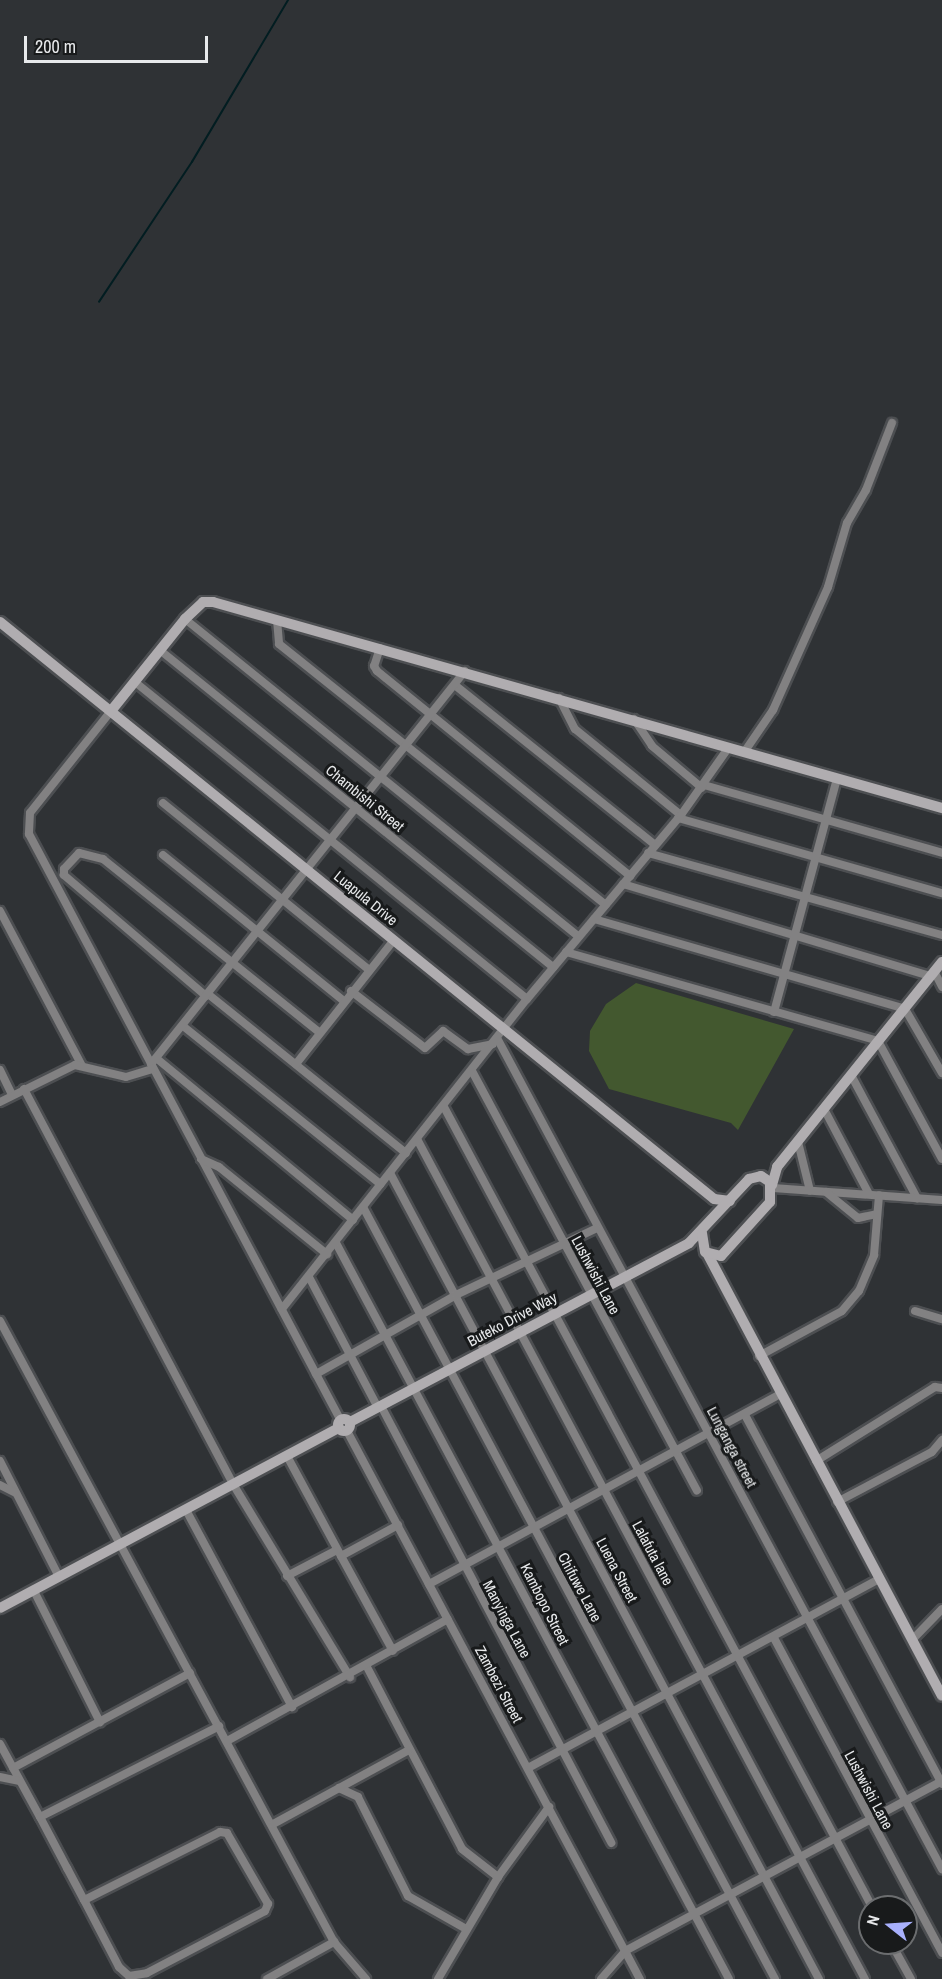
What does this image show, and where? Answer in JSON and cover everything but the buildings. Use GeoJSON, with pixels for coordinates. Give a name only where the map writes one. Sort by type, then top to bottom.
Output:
{"type":"FeatureCollection","features":[{"type":"Feature","properties":{"kind":"street"},"geometry":{"type":"LineString","coordinates":[[745,751],[773,710],[828,587],[847,523],[866,490],[892,423]]}},
{"type":"Feature","properties":{"kind":"street"},"geometry":{"type":"LineString","coordinates":[[111,711],[185,619],[203,602],[213,602],[465,671],[942,808]]}},
{"type":"Feature","properties":{"kind":"street"},"geometry":{"type":"LineString","coordinates":[[185,619],[579,936]]}},
{"type":"Feature","properties":{"kind":"street"},"geometry":{"type":"LineString","coordinates":[[277,620],[279,644],[606,905]]}},
{"type":"Feature","properties":{"kind":"street","name":"Luapula Drive"},"geometry":{"type":"LineString","coordinates":[[0,622],[714,1199]]}},
{"type":"Feature","properties":{"kind":"street"},"geometry":{"type":"LineString","coordinates":[[380,648],[375,669],[630,876]]}},
{"type":"Feature","properties":{"kind":"street","name":"Chambishi Street"},"geometry":{"type":"LineString","coordinates":[[161,651],[553,967]]}},
{"type":"Feature","properties":{"kind":"street"},"geometry":{"type":"LineString","coordinates":[[0,1102],[71,1066],[82,1066],[126,1077],[154,1064],[282,897],[332,840],[456,686],[465,671]]}},
{"type":"Feature","properties":{"kind":"street"},"geometry":{"type":"LineString","coordinates":[[135,682],[527,999]]}},
{"type":"Feature","properties":{"kind":"street"},"geometry":{"type":"LineString","coordinates":[[456,686],[655,844]]}},
{"type":"Feature","properties":{"kind":"street"},"geometry":{"type":"LineString","coordinates":[[559,698],[575,729],[679,816],[815,858],[942,893]]}},
{"type":"Feature","properties":{"kind":"street","name":"Zambezi Street"},"geometry":{"type":"LineString","coordinates":[[111,711],[27,818],[29,834],[154,1064],[201,1159],[640,1979]]}},
{"type":"Feature","properties":{"kind":"street"},"geometry":{"type":"LineString","coordinates":[[634,719],[652,746],[703,786],[942,853]]}},
{"type":"Feature","properties":{"kind":"street"},"geometry":{"type":"LineString","coordinates":[[282,1309],[444,1107],[527,999],[703,786],[729,747]]}},
{"type":"Feature","properties":{"kind":"street"},"geometry":{"type":"LineString","coordinates":[[774,1012],[793,933],[837,778]]}},
{"type":"Feature","properties":{"kind":"street"},"geometry":{"type":"LineString","coordinates":[[163,803],[282,897],[368,969]]}},
{"type":"Feature","properties":{"kind":"street"},"geometry":{"type":"LineString","coordinates":[[63,872],[79,853],[99,856],[320,1033]]}},
{"type":"Feature","properties":{"kind":"street"},"geometry":{"type":"LineString","coordinates":[[648,854],[942,935]]}},
{"type":"Feature","properties":{"kind":"street"},"geometry":{"type":"LineString","coordinates":[[163,855],[344,1001]]}},
{"type":"Feature","properties":{"kind":"street"},"geometry":{"type":"LineString","coordinates":[[49,873],[63,872],[207,995],[406,1153]]}},
{"type":"Feature","properties":{"kind":"street"},"geometry":{"type":"LineString","coordinates":[[623,884],[932,974],[942,987]]}},
{"type":"Feature","properties":{"kind":"street"},"geometry":{"type":"LineString","coordinates":[[0,911],[82,1066]]}},
{"type":"Feature","properties":{"kind":"street"},"geometry":{"type":"LineString","coordinates":[[594,919],[905,1009],[942,1073]]}},
{"type":"Feature","properties":{"kind":"street"},"geometry":{"type":"LineString","coordinates":[[296,1064],[368,969],[394,940]]}},
{"type":"Feature","properties":{"kind":"street"},"geometry":{"type":"LineString","coordinates":[[566,952],[878,1041],[942,1159]]}},
{"type":"Feature","properties":{"kind":"street"},"geometry":{"type":"LineString","coordinates":[[718,1275],[721,1256],[770,1202],[777,1167],[942,962]]}},
{"type":"Feature","properties":{"kind":"street"},"geometry":{"type":"LineString","coordinates":[[351,991],[425,1048],[443,1030],[468,1049],[495,1041]]}},
{"type":"Feature","properties":{"kind":"street"},"geometry":{"type":"LineString","coordinates":[[183,1026],[380,1185]]}},
{"type":"Feature","properties":{"kind":"street","name":"Lunganga street"},"geometry":{"type":"LineString","coordinates":[[495,1041],[597,1228],[627,1277],[942,1869]]}},
{"type":"Feature","properties":{"kind":"street"},"geometry":{"type":"LineString","coordinates":[[154,1064],[353,1220]]}},
{"type":"Feature","properties":{"kind":"street"},"geometry":{"type":"LineString","coordinates":[[0,1070],[12,1095]]}},
{"type":"Feature","properties":{"kind":"street","name":"Lushwishi Lane"},"geometry":{"type":"LineString","coordinates":[[472,1071],[675,1454],[697,1491]]}},
{"type":"Feature","properties":{"kind":"street"},"geometry":{"type":"LineString","coordinates":[[851,1075],[917,1198]]}},
{"type":"Feature","properties":{"kind":"street"},"geometry":{"type":"LineString","coordinates":[[24,1089],[233,1484],[350,1677]]}},
{"type":"Feature","properties":{"kind":"street"},"geometry":{"type":"LineString","coordinates":[[444,1107],[866,1895]]}},
{"type":"Feature","properties":{"kind":"street"},"geometry":{"type":"LineString","coordinates":[[824,1109],[869,1194]]}},
{"type":"Feature","properties":{"kind":"street","name":"Lalafuta lane"},"geometry":{"type":"LineString","coordinates":[[417,1139],[865,1979]]}},
{"type":"Feature","properties":{"kind":"street"},"geometry":{"type":"LineString","coordinates":[[798,1142],[810,1191]]}},
{"type":"Feature","properties":{"kind":"street"},"geometry":{"type":"LineString","coordinates":[[201,1159],[219,1167],[327,1254]]}},
{"type":"Feature","properties":{"kind":"street","name":"Buteko Drive Way"},"geometry":{"type":"LineString","coordinates":[[0,1608],[688,1243],[702,1233],[748,1179],[777,1167]]}},
{"type":"Feature","properties":{"kind":"street","name":"Luena Street"},"geometry":{"type":"LineString","coordinates":[[390,1173],[819,1979]]}},
{"type":"Feature","properties":{"kind":"street"},"geometry":{"type":"LineString","coordinates":[[758,1176],[772,1187],[942,1200]]}},
{"type":"Feature","properties":{"kind":"street"},"geometry":{"type":"LineString","coordinates":[[826,1192],[858,1218],[877,1214]]}},
{"type":"Feature","properties":{"kind":"street"},"geometry":{"type":"LineString","coordinates":[[759,1356],[849,1304],[874,1255],[879,1195]]}},
{"type":"Feature","properties":{"kind":"street"},"geometry":{"type":"LineString","coordinates":[[717,1216],[714,1199],[730,1201]]}},
{"type":"Feature","properties":{"kind":"street","name":"Chifuwe Lane"},"geometry":{"type":"LineString","coordinates":[[363,1208],[775,1979]]}},
{"type":"Feature","properties":{"kind":"street"},"geometry":{"type":"LineString","coordinates":[[316,1374],[456,1295],[563,1242],[597,1228]]}},
{"type":"Feature","properties":{"kind":"street"},"geometry":{"type":"LineString","coordinates":[[702,1233],[704,1249],[779,1395],[942,1696]]}},
{"type":"Feature","properties":{"kind":"street","name":"Kambopo Street"},"geometry":{"type":"LineString","coordinates":[[336,1243],[388,1333],[595,1731],[729,1979]]}},
{"type":"Feature","properties":{"kind":"street"},"geometry":{"type":"LineString","coordinates":[[688,1243],[721,1256]]}},
{"type":"Feature","properties":{"kind":"street","name":"Manyinga Lane"},"geometry":{"type":"LineString","coordinates":[[309,1277],[611,1844]]}},
{"type":"Feature","properties":{"kind":"street"},"geometry":{"type":"LineString","coordinates":[[915,1311],[942,1319]]}},
{"type":"Feature","properties":{"kind":"street"},"geometry":{"type":"LineString","coordinates":[[0,1321],[273,1824],[334,1942],[366,1979]]}},
{"type":"Feature","properties":{"kind":"street"},"geometry":{"type":"LineString","coordinates":[[816,1461],[935,1387],[942,1388]]}},
{"type":"Feature","properties":{"kind":"street"},"geometry":{"type":"LineString","coordinates":[[429,1584],[533,1527],[675,1454],[779,1395]]}},
{"type":"Feature","properties":{"kind":"street"},"geometry":{"type":"LineString","coordinates":[[602,1979],[625,1951],[870,1818],[942,1782],[745,1415]]}},
{"type":"Feature","properties":{"kind":"street"},"geometry":{"type":"LineString","coordinates":[[837,1502],[932,1452],[942,1440]]}},
{"type":"Feature","properties":{"kind":"street"},"geometry":{"type":"LineString","coordinates":[[287,1456],[393,1651]]}},
{"type":"Feature","properties":{"kind":"street"},"geometry":{"type":"LineString","coordinates":[[0,1461],[59,1577]]}},
{"type":"Feature","properties":{"kind":"street"},"geometry":{"type":"LineString","coordinates":[[5,1472],[0,1483],[18,1494]]}},
{"type":"Feature","properties":{"kind":"street"},"geometry":{"type":"LineString","coordinates":[[186,1510],[291,1707]]}},
{"type":"Feature","properties":{"kind":"street"},"geometry":{"type":"LineString","coordinates":[[287,1576],[398,1525]]}},
{"type":"Feature","properties":{"kind":"street"},"geometry":{"type":"LineString","coordinates":[[528,1768],[879,1580]]}},
{"type":"Feature","properties":{"kind":"street"},"geometry":{"type":"LineString","coordinates":[[34,1590],[100,1722]]}},
{"type":"Feature","properties":{"kind":"street"},"geometry":{"type":"LineString","coordinates":[[912,1640],[942,1609]]}},
{"type":"Feature","properties":{"kind":"street"},"geometry":{"type":"LineString","coordinates":[[227,1741],[350,1677],[448,1619]]}},
{"type":"Feature","properties":{"kind":"street","name":"Lushwishi Lane"},"geometry":{"type":"LineString","coordinates":[[774,1638],[942,1953]]}},
{"type":"Feature","properties":{"kind":"street"},"geometry":{"type":"LineString","coordinates":[[367,1667],[462,1849],[498,1877]]}},
{"type":"Feature","properties":{"kind":"street"},"geometry":{"type":"LineString","coordinates":[[13,1768],[190,1673]]}},
{"type":"Feature","properties":{"kind":"street"},"geometry":{"type":"LineString","coordinates":[[40,1817],[219,1726]]}},
{"type":"Feature","properties":{"kind":"street"},"geometry":{"type":"LineString","coordinates":[[0,1744],[40,1817],[84,1900],[123,1972],[132,1978],[149,1976],[267,1908],[227,1833],[220,1832],[84,1900]]}},
{"type":"Feature","properties":{"kind":"street"},"geometry":{"type":"LineString","coordinates":[[273,1824],[409,1750]]}},
{"type":"Feature","properties":{"kind":"street"},"geometry":{"type":"LineString","coordinates":[[0,1777],[20,1781]]}},
{"type":"Feature","properties":{"kind":"street"},"geometry":{"type":"LineString","coordinates":[[339,1788],[358,1797],[408,1896],[466,1929]]}},
{"type":"Feature","properties":{"kind":"street"},"geometry":{"type":"LineString","coordinates":[[438,1979],[498,1877],[549,1807]]}},
{"type":"Feature","properties":{"kind":"street"},"geometry":{"type":"LineString","coordinates":[[267,1979],[334,1942]]}},
{"type":"Feature","properties":{"kind":"street"},"geometry":{"type":"LineString","coordinates":[[898,1955],[911,1979]]}},
{"type":"Feature","properties":{"kind":"green space"},"geometry":{"type":"Polygon","coordinates":[[[636,983],[794,1029],[738,1130],[731,1123],[609,1089],[589,1051],[590,1031],[606,1004],[636,983]]]}},
{"type":"Feature","properties":{"kind":"waterway"},"geometry":{"type":"LineString","coordinates":[[99,302],[192,162],[288,0]]}}]}
